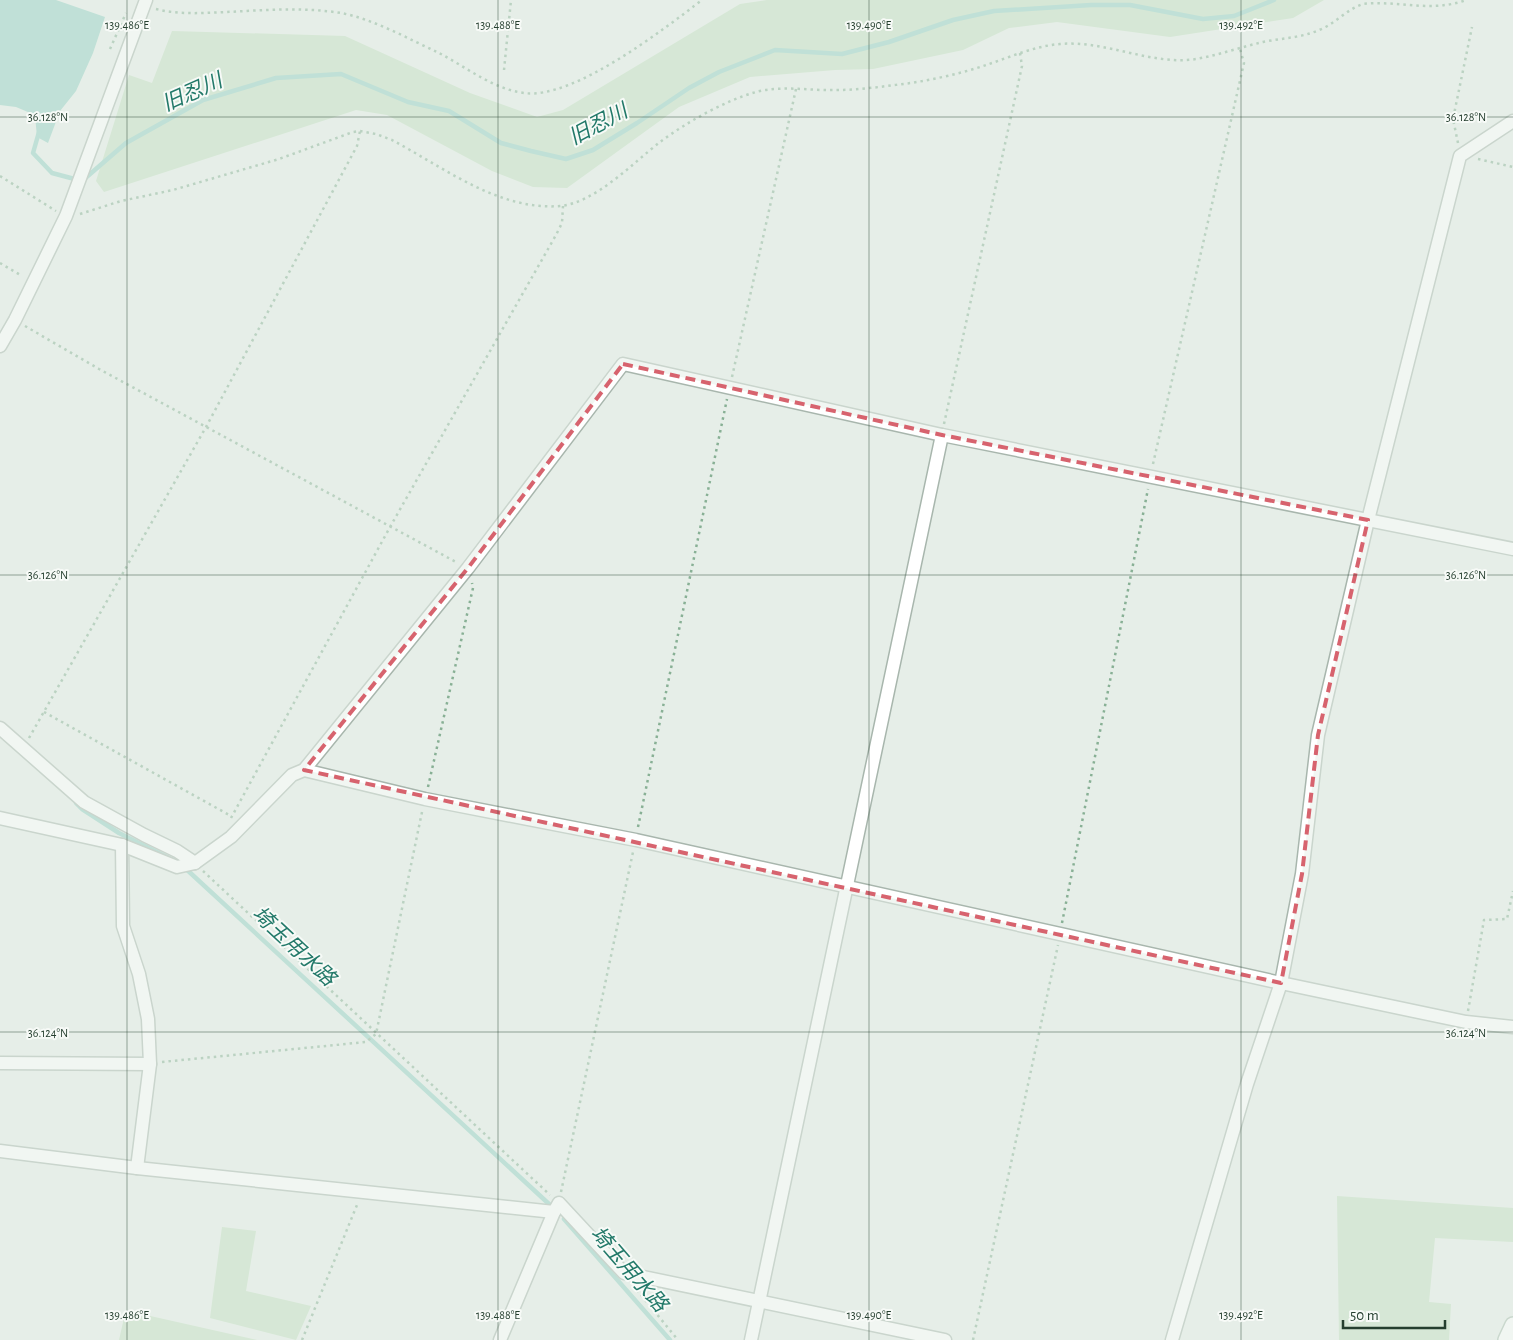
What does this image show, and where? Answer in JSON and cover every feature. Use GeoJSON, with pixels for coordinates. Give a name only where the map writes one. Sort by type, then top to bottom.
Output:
{"type":"FeatureCollection","features":[{"type":"Feature","properties":{"kind":"main road"},"geometry":{"type":"LineString","coordinates":[[1506,1340],[1513,1325]]}},
{"type":"Feature","properties":{"kind":"street"},"geometry":{"type":"LineString","coordinates":[[0,346],[15,320],[66,216],[148,4]]}},
{"type":"Feature","properties":{"kind":"street"},"geometry":{"type":"LineString","coordinates":[[1172,1340],[1247,1084],[1281,983],[1302,874],[1318,735],[1368,520],[1460,156],[1513,121]]}},
{"type":"Feature","properties":{"kind":"street"},"geometry":{"type":"LineString","coordinates":[[0,818],[122,845],[177,866],[195,863],[231,837],[292,775],[304,770],[468,568],[623,364],[942,435],[1513,549]]}},
{"type":"Feature","properties":{"kind":"street"},"geometry":{"type":"LineString","coordinates":[[751,1340],[942,435]]}},
{"type":"Feature","properties":{"kind":"street"},"geometry":{"type":"LineString","coordinates":[[0,728],[84,802],[177,851],[195,863]]}},
{"type":"Feature","properties":{"kind":"street"},"geometry":{"type":"LineString","coordinates":[[304,770],[425,799],[636,840],[1281,983],[1466,1022],[1513,1027]]}},
{"type":"Feature","properties":{"kind":"street"},"geometry":{"type":"LineString","coordinates":[[122,845],[123,926],[139,974],[148,1019],[150,1064],[137,1168]]}},
{"type":"Feature","properties":{"kind":"street"},"geometry":{"type":"LineString","coordinates":[[0,1063],[150,1064]]}},
{"type":"Feature","properties":{"kind":"street"},"geometry":{"type":"LineString","coordinates":[[0,1151],[362,1192],[556,1208],[624,1273],[945,1340]]}},
{"type":"Feature","properties":{"kind":"street"},"geometry":{"type":"LineString","coordinates":[[500,1340],[556,1208]]}},
{"type":"Feature","properties":{"kind":"path"},"geometry":{"type":"LineString","coordinates":[[504,70],[511,0]]}},
{"type":"Feature","properties":{"kind":"path"},"geometry":{"type":"LineString","coordinates":[[148,4],[167,12],[190,14],[253,10],[317,11],[341,14],[366,21],[414,41],[506,88],[524,93],[540,94],[565,86],[625,54],[655,35],[702,0]]}},
{"type":"Feature","properties":{"kind":"path"},"geometry":{"type":"LineString","coordinates":[[0,176],[66,216],[86,213],[114,203],[173,190],[279,160],[346,134],[360,131],[392,140],[502,199],[532,205],[563,206],[594,192],[674,132],[714,110],[747,95],[759,92],[796,89],[838,90],[930,80],[1060,44],[1087,44],[1184,60],[1202,58],[1311,34],[1322,30],[1363,4],[1385,2],[1446,5],[1466,0]]}},
{"type":"Feature","properties":{"kind":"path"},"geometry":{"type":"LineString","coordinates":[[110,49],[128,8]]}},
{"type":"Feature","properties":{"kind":"path"},"geometry":{"type":"LineString","coordinates":[[1472,27],[1453,119],[1460,156],[1513,167]]}},
{"type":"Feature","properties":{"kind":"path"},"geometry":{"type":"LineString","coordinates":[[973,1340],[1060,935],[1150,478],[1244,63],[1240,49]]}},
{"type":"Feature","properties":{"kind":"path"},"geometry":{"type":"LineString","coordinates":[[942,435],[1022,66],[1020,54]]}},
{"type":"Feature","properties":{"kind":"path"},"geometry":{"type":"LineString","coordinates":[[556,1208],[636,840],[729,387],[796,89]]}},
{"type":"Feature","properties":{"kind":"path"},"geometry":{"type":"LineString","coordinates":[[24,748],[206,427],[357,146],[360,131]]}},
{"type":"Feature","properties":{"kind":"path"},"geometry":{"type":"LineString","coordinates":[[231,837],[231,816],[390,527],[556,235],[562,223],[563,206]]}},
{"type":"Feature","properties":{"kind":"path"},"geometry":{"type":"LineString","coordinates":[[0,263],[33,282]]}},
{"type":"Feature","properties":{"kind":"path"},"geometry":{"type":"LineString","coordinates":[[15,320],[98,369],[468,568],[473,588],[425,799],[376,1034],[368,1040],[150,1064]]}},
{"type":"Feature","properties":{"kind":"path"},"geometry":{"type":"LineString","coordinates":[[44,712],[231,816]]}},
{"type":"Feature","properties":{"kind":"path"},"geometry":{"type":"LineString","coordinates":[[195,863],[556,1208]]}},
{"type":"Feature","properties":{"kind":"path"},"geometry":{"type":"LineString","coordinates":[[1466,1022],[1484,920],[1507,919],[1513,891]]}},
{"type":"Feature","properties":{"kind":"path"},"geometry":{"type":"LineString","coordinates":[[302,1340],[362,1192]]}},
{"type":"Feature","properties":{"kind":"path"},"geometry":{"type":"LineString","coordinates":[[624,1273],[678,1340]]}},
{"type":"Feature","properties":{"kind":"highlighted area"},"geometry":{"type":"Polygon","coordinates":[[[623,364],[942,435],[1368,520],[1318,735],[1302,874],[1281,983],[304,770],[468,568],[623,364]]]}},
{"type":"Feature","properties":{"kind":"green space"},"geometry":{"type":"Polygon","coordinates":[[[767,0],[1324,0],[1293,18],[1170,37],[1057,22],[1009,28],[963,50],[873,69],[750,77],[679,107],[567,188],[533,187],[492,171],[387,115],[356,110],[104,192],[96,181],[129,75],[152,83],[172,31],[345,36],[470,93],[537,117],[563,110],[740,4],[767,0]]]}},
{"type":"Feature","properties":{"kind":"green space"},"geometry":{"type":"Polygon","coordinates":[[[1337,1196],[1513,1208],[1513,1242],[1435,1238],[1429,1302],[1451,1304],[1449,1340],[1339,1340],[1337,1196]]]}},
{"type":"Feature","properties":{"kind":"green space"},"geometry":{"type":"Polygon","coordinates":[[[222,1227],[256,1231],[246,1291],[311,1306],[296,1340],[210,1318],[222,1227]]]}},
{"type":"Feature","properties":{"kind":"green space"},"geometry":{"type":"Polygon","coordinates":[[[128,1311],[257,1340],[119,1340],[124,1318],[128,1311]]]}},
{"type":"Feature","properties":{"kind":"water"},"geometry":{"type":"Polygon","coordinates":[[[0,0],[56,0],[105,17],[93,53],[76,91],[60,111],[48,143],[37,137],[35,115],[16,107],[0,105],[0,0]]]}},
{"type":"Feature","properties":{"kind":"waterway","name":"旧忍川"},"geometry":{"type":"LineString","coordinates":[[39,132],[33,153],[52,173],[82,181],[126,143],[203,100],[276,78],[341,74],[408,102],[449,111],[501,143],[566,159],[593,150],[689,88],[719,72],[775,50],[842,54],[889,42],[953,20],[994,11],[1091,5],[1130,5],[1203,19],[1234,16],[1274,0]]}},
{"type":"Feature","properties":{"kind":"waterway","name":"埼玉用水路"},"geometry":{"type":"LineString","coordinates":[[76,803],[119,833],[177,862]]}},
{"type":"Feature","properties":{"kind":"waterway","name":"埼玉用水路"},"geometry":{"type":"LineString","coordinates":[[185,868],[549,1204]]}},
{"type":"Feature","properties":{"kind":"waterway","name":"埼玉用水路"},"geometry":{"type":"LineString","coordinates":[[564,1219],[670,1340]]}}]}
